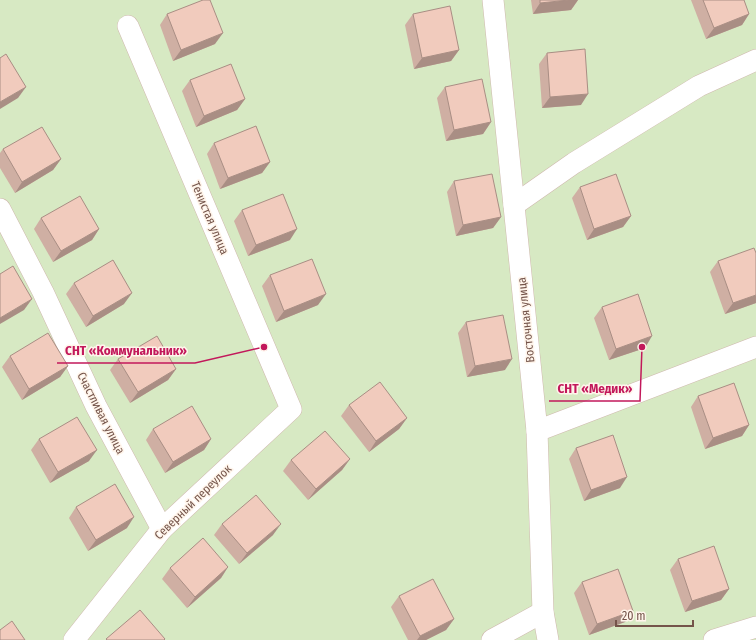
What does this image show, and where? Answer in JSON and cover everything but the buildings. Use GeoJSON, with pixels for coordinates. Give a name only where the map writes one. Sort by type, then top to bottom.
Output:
{"type":"FeatureCollection","features":[{"type":"Feature","properties":{"kind":"street","name":"Восточная улица"},"geometry":{"type":"LineString","coordinates":[[493,0],[537,431],[543,612],[548,640]]}},
{"type":"Feature","properties":{"kind":"street","name":"Тенистая улица"},"geometry":{"type":"LineString","coordinates":[[128,26],[291,409]]}},
{"type":"Feature","properties":{"kind":"street"},"geometry":{"type":"LineString","coordinates":[[514,205],[574,163],[699,86],[756,60]]}},
{"type":"Feature","properties":{"kind":"street","name":"Счастливая улица"},"geometry":{"type":"LineString","coordinates":[[0,209],[43,292],[96,406],[162,529]]}},
{"type":"Feature","properties":{"kind":"street"},"geometry":{"type":"LineString","coordinates":[[537,431],[756,347]]}},
{"type":"Feature","properties":{"kind":"street","name":"Северный переулок"},"geometry":{"type":"LineString","coordinates":[[74,640],[162,529],[291,409]]}},
{"type":"Feature","properties":{"kind":"street"},"geometry":{"type":"LineString","coordinates":[[492,640],[543,612]]}},
{"type":"Feature","properties":{"kind":"street"},"geometry":{"type":"LineString","coordinates":[[714,640],[756,627]]}},
{"type":"Feature","properties":{"kind":"green space"},"geometry":{"type":"Polygon","coordinates":[[[0,0],[756,0],[756,640],[0,640],[0,0]]]}},
{"type":"Feature","properties":{"kind":"place","name":"СНТ «Коммунальник»"},"geometry":{"type":"Point","coordinates":[264,347]}},
{"type":"Feature","properties":{"kind":"place","name":"СНТ «Медик»"},"geometry":{"type":"Point","coordinates":[642,347]}}]}
